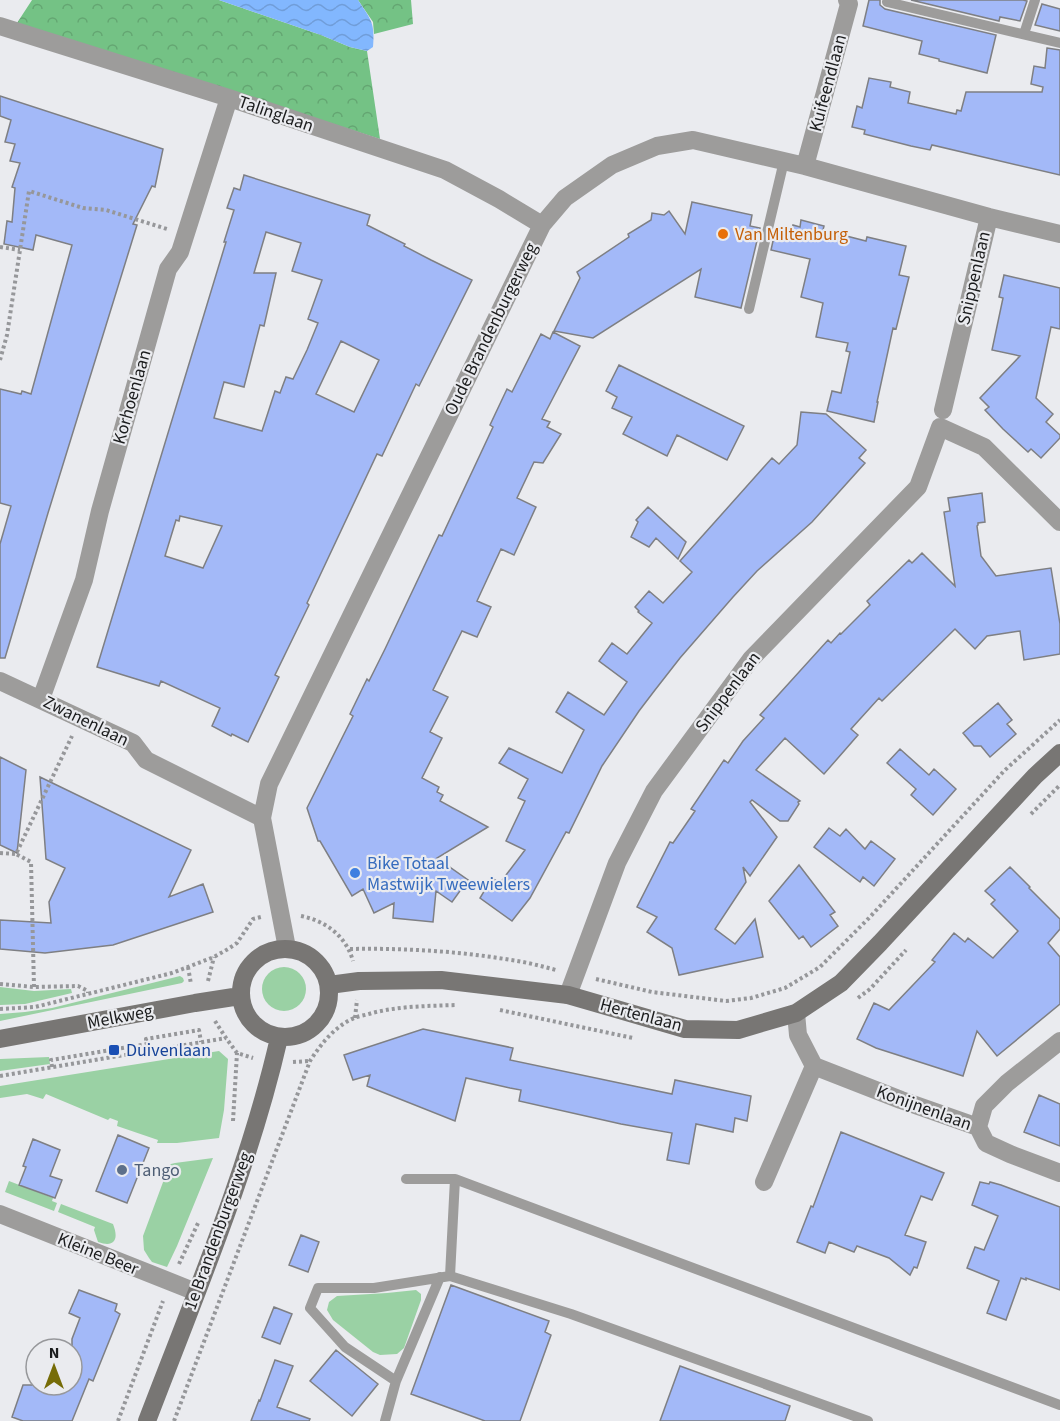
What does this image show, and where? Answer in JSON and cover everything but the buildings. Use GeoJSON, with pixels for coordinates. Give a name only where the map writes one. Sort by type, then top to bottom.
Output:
{"type":"FeatureCollection","features":[{"type":"Feature","properties":{"kind":"street","name":"Kuifeendlaan"},"geometry":{"type":"LineString","coordinates":[[806,166],[849,4],[847,0]]}},
{"type":"Feature","properties":{"kind":"street","name":"Talinglaan"},"geometry":{"type":"LineString","coordinates":[[0,26],[229,98],[445,170],[542,225]]}},
{"type":"Feature","properties":{"kind":"street","name":"Korhoenlaan"},"geometry":{"type":"LineString","coordinates":[[41,699],[84,580],[100,510],[168,269],[180,252],[229,98]]}},
{"type":"Feature","properties":{"kind":"street","name":"Oude Brandenburgerweg"},"geometry":{"type":"LineString","coordinates":[[287,948],[262,818],[269,784],[542,225],[565,198],[612,165],[657,146],[693,140],[806,166],[989,217],[1060,234]]}},
{"type":"Feature","properties":{"kind":"street","name":"Snippenlaan"},"geometry":{"type":"LineString","coordinates":[[568,995],[618,863],[654,791],[750,659],[918,487],[942,418],[989,217]]}},
{"type":"Feature","properties":{"kind":"street"},"geometry":{"type":"LineString","coordinates":[[942,418],[984,447],[1060,522]]}},
{"type":"Feature","properties":{"kind":"street","name":"Zwanenlaan"},"geometry":{"type":"LineString","coordinates":[[0,681],[133,743],[146,760],[262,818]]}},
{"type":"Feature","properties":{"kind":"street","name":"Hertenlaan"},"geometry":{"type":"LineString","coordinates":[[329,986],[359,981],[441,980],[568,995],[685,1029],[738,1030],[796,1013],[841,983],[1035,776],[1060,753]]}},
{"type":"Feature","properties":{"kind":"street"},"geometry":{"type":"LineString","coordinates":[[287,948],[302,951],[315,960],[324,971],[329,986],[329,999],[325,1013],[306,1033],[293,1037],[279,1038],[265,1033],[252,1024],[244,1011],[240,996],[242,981],[253,962],[272,950],[287,948]]}},
{"type":"Feature","properties":{"kind":"street","name":"Melkweg"},"geometry":{"type":"LineString","coordinates":[[0,1040],[240,996]]}},
{"type":"Feature","properties":{"kind":"street"},"geometry":{"type":"LineString","coordinates":[[764,1182],[814,1066],[798,1035],[796,1013]]}},
{"type":"Feature","properties":{"kind":"street","name":"1e Brandenburgerweg"},"geometry":{"type":"LineString","coordinates":[[147,1421],[246,1158],[279,1038]]}},
{"type":"Feature","properties":{"kind":"street"},"geometry":{"type":"LineString","coordinates":[[978,1127],[984,1106],[1007,1083],[1060,1041]]}},
{"type":"Feature","properties":{"kind":"street","name":"Konijnenlaan"},"geometry":{"type":"LineString","coordinates":[[814,1066],[978,1127],[986,1143],[1060,1173]]}},
{"type":"Feature","properties":{"kind":"street","name":"Kleine Beer"},"geometry":{"type":"LineString","coordinates":[[0,1214],[196,1292]]}},
{"type":"Feature","properties":{"kind":"lane"},"geometry":{"type":"LineString","coordinates":[[1024,34],[1035,0]]}},
{"type":"Feature","properties":{"kind":"lane"},"geometry":{"type":"LineString","coordinates":[[887,2],[1060,43]]}},
{"type":"Feature","properties":{"kind":"lane"},"geometry":{"type":"LineString","coordinates":[[749,309],[784,161]]}},
{"type":"Feature","properties":{"kind":"lane"},"geometry":{"type":"LineString","coordinates":[[406,1179],[455,1179],[1060,1405]]}},
{"type":"Feature","properties":{"kind":"lane"},"geometry":{"type":"LineString","coordinates":[[385,1421],[396,1381],[445,1277],[455,1179]]}},
{"type":"Feature","properties":{"kind":"lane"},"geometry":{"type":"LineString","coordinates":[[396,1381],[345,1347],[310,1308],[318,1288],[374,1288],[445,1277],[571,1314],[868,1421]]}},
{"type":"Feature","properties":{"kind":"path"},"geometry":{"type":"LineString","coordinates":[[0,360],[7,335],[29,191],[83,208],[106,210],[185,235]]}},
{"type":"Feature","properties":{"kind":"path"},"geometry":{"type":"LineString","coordinates":[[0,247],[20,250]]}},
{"type":"Feature","properties":{"kind":"path"},"geometry":{"type":"LineString","coordinates":[[16,854],[80,718]]}},
{"type":"Feature","properties":{"kind":"path","name":"Hertenlaan"},"geometry":{"type":"LineString","coordinates":[[279,912],[319,921],[335,930],[350,950],[443,951],[511,960],[652,992],[726,1001],[750,998],[785,988],[820,967],[885,901],[1004,771],[1060,720]]}},
{"type":"Feature","properties":{"kind":"path"},"geometry":{"type":"LineString","coordinates":[[1030,816],[1060,785]]}},
{"type":"Feature","properties":{"kind":"path"},"geometry":{"type":"LineString","coordinates":[[0,853],[16,854],[31,862],[34,987]]}},
{"type":"Feature","properties":{"kind":"path","name":"Melkweg"},"geometry":{"type":"LineString","coordinates":[[0,1009],[35,1007],[172,973],[214,957],[237,943],[253,920],[279,912]]}},
{"type":"Feature","properties":{"kind":"path"},"geometry":{"type":"LineString","coordinates":[[851,1003],[870,989],[912,943]]}},
{"type":"Feature","properties":{"kind":"path"},"geometry":{"type":"LineString","coordinates":[[0,984],[34,987],[78,986],[88,993]]}},
{"type":"Feature","properties":{"kind":"path","name":"1e Brandenburgerweg"},"geometry":{"type":"LineString","coordinates":[[174,1421],[310,1061],[325,1040],[355,1017],[410,1006],[463,1005]]}},
{"type":"Feature","properties":{"kind":"path","name":"Hertenlaan"},"geometry":{"type":"LineString","coordinates":[[495,1009],[637,1039]]}},
{"type":"Feature","properties":{"kind":"path"},"geometry":{"type":"LineString","coordinates":[[52,1067],[51,1060],[147,1044],[146,1039],[199,1029],[201,1041]]}},
{"type":"Feature","properties":{"kind":"path","name":"Melkweg"},"geometry":{"type":"LineString","coordinates":[[0,1076],[226,1038],[237,1053]]}},
{"type":"Feature","properties":{"kind":"path","name":"1e Brandenburgerweg"},"geometry":{"type":"LineString","coordinates":[[233,1123],[237,1053]]}},
{"type":"Feature","properties":{"kind":"path","name":"1e Brandenburgerweg"},"geometry":{"type":"LineString","coordinates":[[118,1421],[170,1283],[202,1213]]}},
{"type":"Feature","properties":{"kind":"green space"},"geometry":{"type":"Polygon","coordinates":[[[32,0],[219,0],[367,51],[380,139],[17,23],[32,0]]]}},
{"type":"Feature","properties":{"kind":"green space"},"geometry":{"type":"Polygon","coordinates":[[[358,0],[411,0],[413,24],[374,34],[373,22],[358,0]]]}},
{"type":"Feature","properties":{"kind":"green space"},"geometry":{"type":"Polygon","coordinates":[[[284,967],[299,974],[306,989],[299,1004],[284,1011],[269,1004],[262,989],[269,974],[284,967]]]}},
{"type":"Feature","properties":{"kind":"green space"},"geometry":{"type":"Polygon","coordinates":[[[180,976],[184,981],[182,983],[0,1021],[0,1014],[52,1008],[180,976]]]}},
{"type":"Feature","properties":{"kind":"green space"},"geometry":{"type":"Polygon","coordinates":[[[0,987],[34,991],[71,989],[72,993],[25,1004],[0,1005],[0,987]]]}},
{"type":"Feature","properties":{"kind":"green space"},"geometry":{"type":"Polygon","coordinates":[[[219,1051],[228,1059],[219,1138],[157,1143],[158,1140],[117,1126],[118,1121],[110,1118],[108,1120],[46,1094],[43,1099],[27,1094],[0,1098],[0,1086],[219,1051]]]}},
{"type":"Feature","properties":{"kind":"green space"},"geometry":{"type":"Polygon","coordinates":[[[49,1057],[50,1064],[0,1071],[0,1059],[49,1057]]]}},
{"type":"Feature","properties":{"kind":"green space"},"geometry":{"type":"Polygon","coordinates":[[[213,1158],[167,1267],[152,1262],[144,1250],[143,1236],[169,1166],[175,1163],[213,1158]]]}},
{"type":"Feature","properties":{"kind":"green space"},"geometry":{"type":"Polygon","coordinates":[[[9,1181],[53,1198],[52,1201],[57,1203],[54,1211],[5,1192],[9,1181]]]}},
{"type":"Feature","properties":{"kind":"green space"},"geometry":{"type":"Polygon","coordinates":[[[61,1204],[113,1224],[116,1234],[114,1241],[108,1244],[98,1242],[95,1227],[58,1212],[61,1204]]]}},
{"type":"Feature","properties":{"kind":"green space"},"geometry":{"type":"Polygon","coordinates":[[[416,1290],[421,1294],[421,1300],[404,1348],[397,1354],[380,1355],[373,1352],[333,1320],[327,1310],[329,1302],[337,1296],[416,1290]]]}},
{"type":"Feature","properties":{"kind":"water"},"geometry":{"type":"Polygon","coordinates":[[[219,0],[358,0],[371,22],[373,47],[367,51],[350,47],[219,0]]]}},
{"type":"Feature","properties":{"kind":"place","name":"Van Miltenburg"},"geometry":{"type":"Point","coordinates":[723,234]}},
{"type":"Feature","properties":{"kind":"place","name":"Bike Totaal Mastwijk Tweewielers"},"geometry":{"type":"Point","coordinates":[355,873]}},
{"type":"Feature","properties":{"kind":"place","name":"Duivenlaan"},"geometry":{"type":"Point","coordinates":[114,1050]}},
{"type":"Feature","properties":{"kind":"place","name":"Tango"},"geometry":{"type":"Point","coordinates":[122,1170]}}]}
